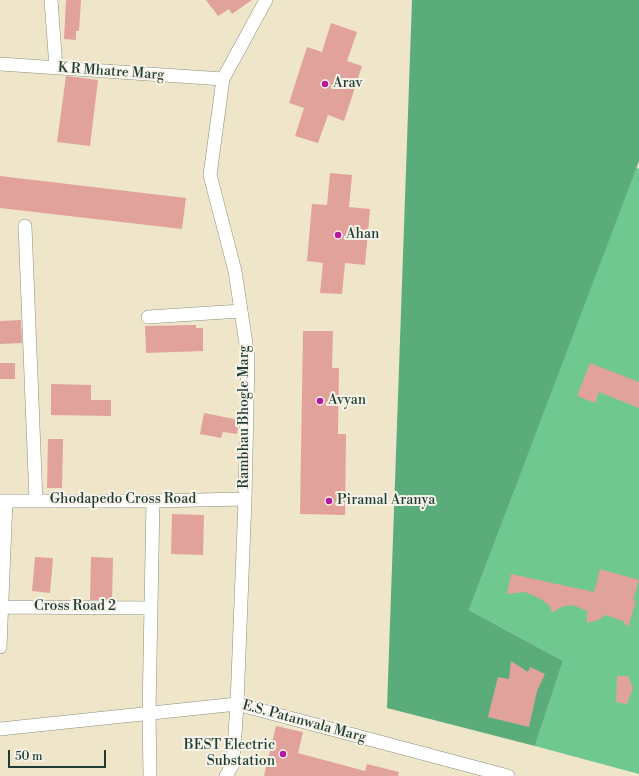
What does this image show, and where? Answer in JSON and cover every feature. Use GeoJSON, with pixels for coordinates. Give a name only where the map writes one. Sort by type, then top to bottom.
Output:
{"type":"FeatureCollection","features":[{"type":"Feature","properties":{"kind":"street"},"geometry":{"type":"LineString","coordinates":[[52,0],[56,68]]}},
{"type":"Feature","properties":{"kind":"street","name":"Rambhau Bhogle Marg"},"geometry":{"type":"LineString","coordinates":[[226,776],[233,764],[237,704],[245,499],[248,357],[235,271],[210,175],[223,79],[266,0]]}},
{"type":"Feature","properties":{"kind":"street","name":"K R Mhatre Marg"},"geometry":{"type":"LineString","coordinates":[[0,64],[223,79]]}},
{"type":"Feature","properties":{"kind":"street"},"geometry":{"type":"LineString","coordinates":[[25,226],[36,501]]}},
{"type":"Feature","properties":{"kind":"street"},"geometry":{"type":"LineString","coordinates":[[148,318],[241,312]]}},
{"type":"Feature","properties":{"kind":"street","name":"Ghodapedo Cross Road"},"geometry":{"type":"LineString","coordinates":[[3,501],[152,501],[245,499]]}},
{"type":"Feature","properties":{"kind":"street"},"geometry":{"type":"LineString","coordinates":[[0,648],[3,501]]}},
{"type":"Feature","properties":{"kind":"street"},"geometry":{"type":"LineString","coordinates":[[150,776],[149,712],[152,501]]}},
{"type":"Feature","properties":{"kind":"street","name":"Cross Road 2"},"geometry":{"type":"LineString","coordinates":[[1,607],[150,608]]}},
{"type":"Feature","properties":{"kind":"street","name":"E.S. Patanwala Marg"},"geometry":{"type":"LineString","coordinates":[[0,729],[149,712],[237,704],[508,776]]}},
{"type":"Feature","properties":{"kind":"green space"},"geometry":{"type":"Polygon","coordinates":[[[412,0],[639,0],[639,161],[469,610],[563,661],[535,746],[387,708],[412,0]]]}},
{"type":"Feature","properties":{"kind":"green space"},"geometry":{"type":"Polygon","coordinates":[[[636,167],[639,169],[639,774],[535,746],[563,661],[469,610],[636,167]]]}},
{"type":"Feature","properties":{"kind":"building"},"geometry":{"type":"Polygon","coordinates":[[[66,0],[81,0],[79,31],[76,31],[76,40],[64,39],[66,0]]]}},
{"type":"Feature","properties":{"kind":"building"},"geometry":{"type":"Polygon","coordinates":[[[206,0],[252,0],[232,14],[229,9],[218,16],[206,0]]]}},
{"type":"Feature","properties":{"kind":"building","name":"Arav"},"geometry":{"type":"Polygon","coordinates":[[[331,23],[357,32],[347,61],[362,66],[344,121],[328,115],[318,143],[295,136],[304,108],[289,103],[307,47],[322,52],[331,23]]]}},
{"type":"Feature","properties":{"kind":"building"},"geometry":{"type":"Polygon","coordinates":[[[66,76],[98,80],[90,146],[57,142],[66,76]]]}},
{"type":"Feature","properties":{"kind":"building","name":"Ahan"},"geometry":{"type":"Polygon","coordinates":[[[330,173],[352,175],[349,207],[370,209],[365,265],[345,263],[342,294],[320,293],[323,263],[307,261],[312,204],[327,205],[330,173]]]}},
{"type":"Feature","properties":{"kind":"building"},"geometry":{"type":"Polygon","coordinates":[[[0,176],[186,198],[182,229],[0,208],[0,176]]]}},
{"type":"Feature","properties":{"kind":"building"},"geometry":{"type":"Polygon","coordinates":[[[21,320],[22,343],[0,344],[0,321],[21,320]]]}},
{"type":"Feature","properties":{"kind":"building"},"geometry":{"type":"Polygon","coordinates":[[[196,325],[196,328],[203,328],[203,351],[146,353],[145,326],[196,325]]]}},
{"type":"Feature","properties":{"kind":"building","name":"Avyan"},"geometry":{"type":"Polygon","coordinates":[[[303,331],[333,331],[332,368],[339,368],[338,434],[346,434],[345,515],[300,514],[303,331]]]}},
{"type":"Feature","properties":{"kind":"building"},"geometry":{"type":"Polygon","coordinates":[[[0,363],[15,363],[15,379],[0,379],[0,363]]]}},
{"type":"Feature","properties":{"kind":"building"},"geometry":{"type":"Polygon","coordinates":[[[590,363],[639,382],[639,408],[599,392],[595,403],[577,396],[590,363]]]}},
{"type":"Feature","properties":{"kind":"building"},"geometry":{"type":"Polygon","coordinates":[[[51,384],[91,385],[91,400],[111,400],[111,416],[51,415],[51,384]]]}},
{"type":"Feature","properties":{"kind":"building"},"geometry":{"type":"Polygon","coordinates":[[[204,413],[239,420],[237,434],[223,432],[221,438],[200,434],[204,413]]]}},
{"type":"Feature","properties":{"kind":"building"},"geometry":{"type":"Polygon","coordinates":[[[48,439],[63,439],[62,488],[47,488],[48,439]]]}},
{"type":"Feature","properties":{"kind":"building"},"geometry":{"type":"Polygon","coordinates":[[[172,514],[204,515],[203,555],[171,554],[172,514]]]}},
{"type":"Feature","properties":{"kind":"building"},"geometry":{"type":"Polygon","coordinates":[[[35,557],[53,558],[50,593],[32,591],[35,557]]]}},
{"type":"Feature","properties":{"kind":"building"},"geometry":{"type":"Polygon","coordinates":[[[91,557],[113,558],[112,600],[90,600],[91,557]]]}},
{"type":"Feature","properties":{"kind":"building"},"geometry":{"type":"Polygon","coordinates":[[[600,569],[639,580],[633,600],[636,601],[628,628],[623,621],[606,615],[598,620],[587,623],[587,611],[573,605],[561,607],[552,613],[550,606],[541,599],[525,592],[507,594],[511,574],[594,592],[600,569]]]}},
{"type":"Feature","properties":{"kind":"building"},"geometry":{"type":"Polygon","coordinates":[[[511,661],[528,672],[530,667],[545,674],[537,691],[529,727],[488,717],[498,677],[509,679],[511,661]]]}},
{"type":"Feature","properties":{"kind":"building"},"geometry":{"type":"Polygon","coordinates":[[[617,676],[628,676],[633,688],[627,704],[616,702],[617,676]]]}},
{"type":"Feature","properties":{"kind":"building"},"geometry":{"type":"Polygon","coordinates":[[[276,726],[303,732],[298,753],[365,771],[367,764],[399,772],[398,776],[264,776],[276,726]]]}},
{"type":"Feature","properties":{"kind":"place","name":"Arav"},"geometry":{"type":"Point","coordinates":[325,84]}},
{"type":"Feature","properties":{"kind":"place","name":"Ahan"},"geometry":{"type":"Point","coordinates":[338,235]}},
{"type":"Feature","properties":{"kind":"place","name":"Avyan"},"geometry":{"type":"Point","coordinates":[320,401]}},
{"type":"Feature","properties":{"kind":"place","name":"Piramal Aranya"},"geometry":{"type":"Point","coordinates":[329,501]}},
{"type":"Feature","properties":{"kind":"place","name":"BEST Electric Substation"},"geometry":{"type":"Point","coordinates":[283,754]}}]}
